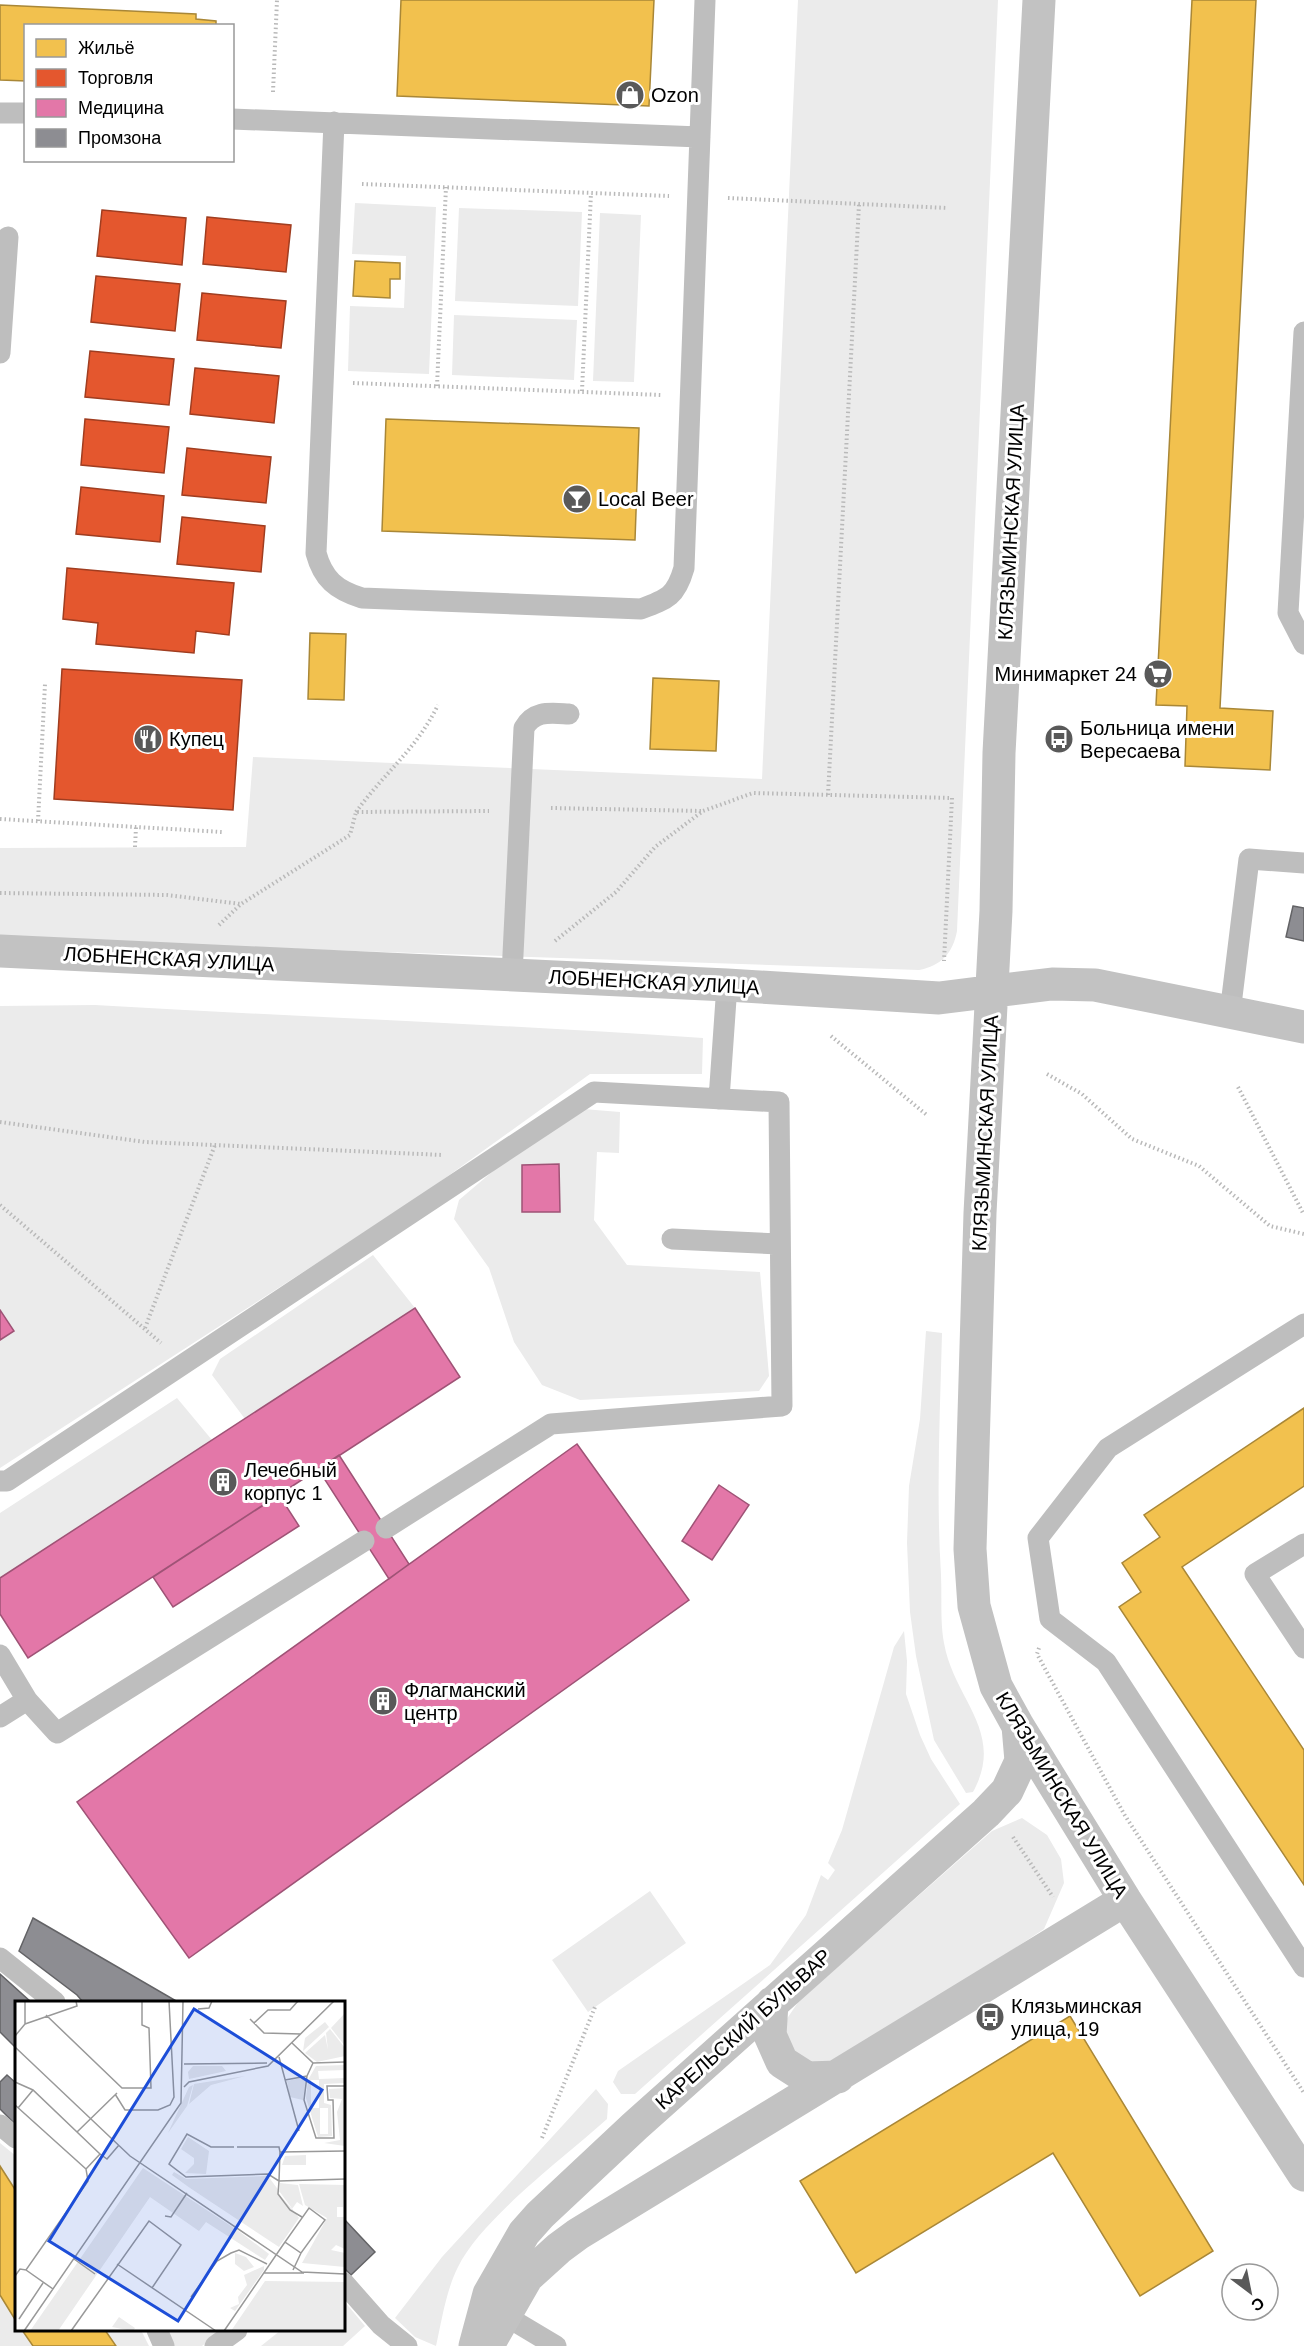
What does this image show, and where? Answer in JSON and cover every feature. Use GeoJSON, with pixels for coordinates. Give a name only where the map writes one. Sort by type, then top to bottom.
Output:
{"type":"FeatureCollection","features":[{"type":"Feature","properties":{"kind":"street","name":"КЛЯЗЬМИНСКАЯ УЛИЦА"},"geometry":{"type":"LineString","coordinates":[[1039,0],[999,753],[992,990],[980,1213],[970,1549],[974,1606],[996,1686],[1018,1726],[1125,1900],[1304,2175]]}},
{"type":"Feature","properties":{"kind":"street","name":"ЛОБНЕНСКАЯ УЛИЦА"},"geometry":{"type":"LineString","coordinates":[[0,951],[727,985],[939,998],[1052,984],[1095,985],[1304,1028]]}},
{"type":"Feature","properties":{"kind":"street","name":"КАРЕЛЬСКИЙ БУЛЬВАР"},"geometry":{"type":"LineString","coordinates":[[475,2346],[489,2294],[524,2233],[570,2186],[986,1813],[1007,1791],[1021,1761],[1018,1726]]}},
{"type":"Feature","properties":{"kind":"street"},"geometry":{"type":"LineString","coordinates":[[487,2346],[527,2277],[559,2248],[1125,1900]]}},
{"type":"Feature","properties":{"kind":"street"},"geometry":{"type":"LineString","coordinates":[[772,2003],[770,2035],[782,2062],[807,2078],[838,2077]]}},
{"type":"Feature","properties":{"kind":"lane"},"geometry":{"type":"LineString","coordinates":[[334,122],[316,553],[321,569],[330,583],[343,592],[362,598],[641,609],[666,600],[679,586],[684,568],[700,197],[699,137],[705,0]]}},
{"type":"Feature","properties":{"kind":"lane"},"geometry":{"type":"LineString","coordinates":[[0,113],[24,114]]}},
{"type":"Feature","properties":{"kind":"lane"},"geometry":{"type":"LineString","coordinates":[[234,119],[699,137]]}},
{"type":"Feature","properties":{"kind":"lane"},"geometry":{"type":"LineString","coordinates":[[0,353],[8,237]]}},
{"type":"Feature","properties":{"kind":"lane"},"geometry":{"type":"LineString","coordinates":[[1304,332],[1288,613],[1304,644]]}},
{"type":"Feature","properties":{"kind":"lane"},"geometry":{"type":"LineString","coordinates":[[512,975],[524,728],[534,715],[544,712],[569,714]]}},
{"type":"Feature","properties":{"kind":"lane"},"geometry":{"type":"LineString","coordinates":[[1230,1012],[1249,859],[1304,863]]}},
{"type":"Feature","properties":{"kind":"lane"},"geometry":{"type":"LineString","coordinates":[[719,1099],[727,985]]}},
{"type":"Feature","properties":{"kind":"lane"},"geometry":{"type":"LineString","coordinates":[[0,1481],[7,1481],[594,1092],[779,1102],[782,1406],[551,1424],[386,1528]]}},
{"type":"Feature","properties":{"kind":"lane"},"geometry":{"type":"LineString","coordinates":[[672,1239],[780,1244]]}},
{"type":"Feature","properties":{"kind":"lane"},"geometry":{"type":"LineString","coordinates":[[1304,1324],[1108,1448],[1038,1538],[1050,1619],[1106,1662],[1304,1967]]}},
{"type":"Feature","properties":{"kind":"lane"},"geometry":{"type":"LineString","coordinates":[[0,1655],[27,1700],[57,1733],[364,1541]]}},
{"type":"Feature","properties":{"kind":"lane"},"geometry":{"type":"LineString","coordinates":[[1304,1544],[1255,1574],[1304,1648]]}},
{"type":"Feature","properties":{"kind":"lane"},"geometry":{"type":"LineString","coordinates":[[0,1717],[27,1700]]}},
{"type":"Feature","properties":{"kind":"lane"},"geometry":{"type":"LineString","coordinates":[[0,1958],[54,2001]]}},
{"type":"Feature","properties":{"kind":"lane"},"geometry":{"type":"LineString","coordinates":[[0,2125],[15,2137]]}},
{"type":"Feature","properties":{"kind":"lane"},"geometry":{"type":"LineString","coordinates":[[345,2284],[381,2325],[407,2346]]}},
{"type":"Feature","properties":{"kind":"lane"},"geometry":{"type":"LineString","coordinates":[[504,2315],[556,2346]]}},
{"type":"Feature","properties":{"kind":"lane"},"geometry":{"type":"LineString","coordinates":[[157,2331],[164,2346]]}},
{"type":"Feature","properties":{"kind":"lane"},"geometry":{"type":"LineString","coordinates":[[215,2346],[236,2331]]}},
{"type":"Feature","properties":{"kind":"path"},"geometry":{"type":"LineString","coordinates":[[272,120],[277,0]]}},
{"type":"Feature","properties":{"kind":"path"},"geometry":{"type":"LineString","coordinates":[[331,183],[648,195]]}},
{"type":"Feature","properties":{"kind":"path"},"geometry":{"type":"LineString","coordinates":[[437,386],[446,187]]}},
{"type":"Feature","properties":{"kind":"path"},"geometry":{"type":"LineString","coordinates":[[582,392],[591,193]]}},
{"type":"Feature","properties":{"kind":"path"},"geometry":{"type":"LineString","coordinates":[[745,199],[948,208]]}},
{"type":"Feature","properties":{"kind":"path"},"geometry":{"type":"LineString","coordinates":[[828,795],[859,204]]}},
{"type":"Feature","properties":{"kind":"path"},"geometry":{"type":"LineString","coordinates":[[323,382],[692,396]]}},
{"type":"Feature","properties":{"kind":"path"},"geometry":{"type":"LineString","coordinates":[[38,821],[45,684]]}},
{"type":"Feature","properties":{"kind":"path"},"geometry":{"type":"LineString","coordinates":[[216,928],[241,904],[350,834],[356,812],[373,788],[415,745],[438,705]]}},
{"type":"Feature","properties":{"kind":"path"},"geometry":{"type":"LineString","coordinates":[[512,975],[542,964],[555,941],[616,892],[655,847],[703,811],[753,793],[952,798],[943,966]]}},
{"type":"Feature","properties":{"kind":"path"},"geometry":{"type":"LineString","coordinates":[[356,812],[468,812],[519,808],[703,811]]}},
{"type":"Feature","properties":{"kind":"path"},"geometry":{"type":"LineString","coordinates":[[0,819],[222,831]]}},
{"type":"Feature","properties":{"kind":"path"},"geometry":{"type":"LineString","coordinates":[[135,848],[136,827]]}},
{"type":"Feature","properties":{"kind":"path"},"geometry":{"type":"LineString","coordinates":[[0,893],[168,895],[241,904]]}},
{"type":"Feature","properties":{"kind":"path"},"geometry":{"type":"LineString","coordinates":[[831,1036],[928,1116]]}},
{"type":"Feature","properties":{"kind":"path"},"geometry":{"type":"LineString","coordinates":[[1047,1074],[1082,1094],[1132,1139],[1199,1166],[1270,1226],[1304,1234]]}},
{"type":"Feature","properties":{"kind":"path"},"geometry":{"type":"LineString","coordinates":[[1238,1087],[1304,1215]]}},
{"type":"Feature","properties":{"kind":"path"},"geometry":{"type":"LineString","coordinates":[[0,1122],[145,1142],[495,1157]]}},
{"type":"Feature","properties":{"kind":"path"},"geometry":{"type":"LineString","coordinates":[[145,1328],[215,1145]]}},
{"type":"Feature","properties":{"kind":"path"},"geometry":{"type":"LineString","coordinates":[[0,1205],[145,1328],[183,1365]]}},
{"type":"Feature","properties":{"kind":"path"},"geometry":{"type":"LineString","coordinates":[[1050,1619],[1037,1654],[1124,1814],[1304,2093]]}},
{"type":"Feature","properties":{"kind":"path"},"geometry":{"type":"LineString","coordinates":[[1010,1831],[1053,1898]]}},
{"type":"Feature","properties":{"kind":"path"},"geometry":{"type":"LineString","coordinates":[[542,2138],[595,2007]]}},
{"type":"Feature","properties":{"kind":"shaded area"},"geometry":{"type":"Polygon","coordinates":[[[798,0],[998,0],[957,931],[945,957],[934,965],[919,970],[0,939],[0,848],[246,847],[253,757],[762,779],[798,0]]]}},
{"type":"Feature","properties":{"kind":"shaded area"},"geometry":{"type":"Polygon","coordinates":[[[355,203],[436,207],[429,374],[348,371],[350,306],[404,308],[406,256],[352,254],[355,203]]]}},
{"type":"Feature","properties":{"kind":"shaded area"},"geometry":{"type":"Polygon","coordinates":[[[459,208],[582,212],[578,306],[455,301],[459,208]]]}},
{"type":"Feature","properties":{"kind":"shaded area"},"geometry":{"type":"Polygon","coordinates":[[[600,213],[641,215],[634,382],[593,381],[600,213]]]}},
{"type":"Feature","properties":{"kind":"shaded area"},"geometry":{"type":"Polygon","coordinates":[[[454,315],[577,320],[574,380],[452,375],[454,315]]]}},
{"type":"Feature","properties":{"kind":"shaded area"},"geometry":{"type":"Polygon","coordinates":[[[95,1005],[703,1038],[702,1074],[590,1074],[416,1199],[0,1468],[0,1006],[95,1005]]]}},
{"type":"Feature","properties":{"kind":"shaded area"},"geometry":{"type":"Polygon","coordinates":[[[583,1109],[620,1112],[619,1153],[597,1152],[594,1220],[627,1265],[760,1272],[769,1376],[759,1391],[580,1400],[542,1385],[514,1342],[489,1268],[454,1219],[459,1200],[499,1166],[583,1109]]]}},
{"type":"Feature","properties":{"kind":"shaded area"},"geometry":{"type":"Polygon","coordinates":[[[373,1255],[415,1308],[245,1419],[212,1375],[220,1359],[373,1255]]]}},
{"type":"Feature","properties":{"kind":"shaded area"},"geometry":{"type":"Polygon","coordinates":[[[926,1331],[942,1333],[939,1484],[944,1643],[957,1682],[975,1716],[984,1751],[982,1771],[973,1792],[966,1793],[934,1740],[916,1656],[910,1612],[907,1543],[909,1486],[920,1419],[926,1331]]]}},
{"type":"Feature","properties":{"kind":"shaded area"},"geometry":{"type":"Polygon","coordinates":[[[177,1398],[212,1440],[0,1578],[0,1513],[177,1398]]]}},
{"type":"Feature","properties":{"kind":"shaded area"},"geometry":{"type":"Polygon","coordinates":[[[904,1631],[907,1661],[906,1694],[931,1759],[960,1804],[635,2094],[621,2094],[613,2082],[618,2071],[770,1965],[806,1915],[821,1875],[828,1880],[835,1870],[828,1863],[842,1830],[894,1647],[904,1631]]]}},
{"type":"Feature","properties":{"kind":"shaded area"},"geometry":{"type":"Polygon","coordinates":[[[1022,1818],[1047,1835],[1061,1859],[1064,1883],[1044,1929],[836,2066],[810,2067],[785,2043],[786,2020],[799,2001],[992,1831],[1022,1818]]]}},
{"type":"Feature","properties":{"kind":"shaded area"},"geometry":{"type":"Polygon","coordinates":[[[650,1891],[686,1943],[588,2012],[552,1960],[650,1891]]]}},
{"type":"Feature","properties":{"kind":"shaded area"},"geometry":{"type":"Polygon","coordinates":[[[596,2089],[608,2104],[607,2119],[504,2209],[469,2248],[450,2286],[436,2346],[415,2337],[395,2318],[442,2257],[596,2089]]]}},
{"type":"Feature","properties":{"kind":"shaded area"},"geometry":{"type":"Polygon","coordinates":[[[0,2143],[15,2155],[15,2189],[0,2166],[0,2143]]]}},
{"type":"Feature","properties":{"kind":"shaded area"},"geometry":{"type":"Polygon","coordinates":[[[0,2295],[15,2319],[15,2331],[23,2331],[33,2346],[0,2346],[0,2295]]]}},
{"type":"Feature","properties":{"kind":"shaded area"},"geometry":{"type":"Polygon","coordinates":[[[345,2302],[365,2326],[343,2346],[261,2346],[280,2331],[345,2331],[345,2302]]]}},
{"type":"Feature","properties":{"kind":"shaded area"},"geometry":{"type":"Polygon","coordinates":[[[106,2331],[142,2331],[149,2346],[116,2346],[106,2331]]]}},
{"type":"Feature","properties":{"kind":"shaded area"},"geometry":{"type":"Polygon","coordinates":[[[165,2331],[221,2331],[202,2346],[167,2346],[165,2331]]]}},
{"type":"Feature","properties":{"kind":"building: Жильё"},"geometry":{"type":"Polygon","coordinates":[[[401,0],[654,0],[649,106],[397,96],[401,0]]]}},
{"type":"Feature","properties":{"kind":"building: Жильё"},"geometry":{"type":"Polygon","coordinates":[[[1192,0],[1256,0],[1220,708],[1273,711],[1270,770],[1185,766],[1187,706],[1156,705],[1192,0]]]}},
{"type":"Feature","properties":{"kind":"building: Жильё"},"geometry":{"type":"Polygon","coordinates":[[[0,5],[196,14],[196,19],[216,21],[216,24],[24,24],[24,81],[0,80],[0,5]]]}},
{"type":"Feature","properties":{"kind":"building: Жильё"},"geometry":{"type":"Polygon","coordinates":[[[355,261],[400,263],[400,279],[390,279],[390,298],[353,296],[355,261]]]}},
{"type":"Feature","properties":{"kind":"building: Жильё"},"geometry":{"type":"Polygon","coordinates":[[[386,419],[639,428],[635,540],[382,531],[386,419]]]}},
{"type":"Feature","properties":{"kind":"building: Жильё"},"geometry":{"type":"Polygon","coordinates":[[[310,633],[346,634],[344,700],[308,699],[310,633]]]}},
{"type":"Feature","properties":{"kind":"building: Жильё"},"geometry":{"type":"Polygon","coordinates":[[[653,678],[719,681],[716,751],[650,749],[653,678]]]}},
{"type":"Feature","properties":{"kind":"building: Жильё"},"geometry":{"type":"Polygon","coordinates":[[[1304,1408],[1304,1486],[1182,1567],[1304,1750],[1304,1885],[1119,1607],[1141,1592],[1122,1563],[1160,1537],[1144,1515],[1304,1408]]]}},
{"type":"Feature","properties":{"kind":"building: Жильё"},"geometry":{"type":"Polygon","coordinates":[[[1070,2016],[1213,2251],[1140,2296],[1053,2153],[856,2273],[800,2181],[1070,2016]]]}},
{"type":"Feature","properties":{"kind":"building: Жильё"},"geometry":{"type":"Polygon","coordinates":[[[0,2166],[15,2189],[15,2319],[0,2295],[0,2166]]]}},
{"type":"Feature","properties":{"kind":"building: Жильё"},"geometry":{"type":"Polygon","coordinates":[[[23,2331],[106,2331],[116,2346],[33,2346],[23,2331]]]}},
{"type":"Feature","properties":{"kind":"building: Торговля"},"geometry":{"type":"Polygon","coordinates":[[[102,210],[186,218],[182,265],[97,256],[102,210]]]}},
{"type":"Feature","properties":{"kind":"building: Торговля"},"geometry":{"type":"Polygon","coordinates":[[[207,217],[291,225],[286,272],[203,264],[207,217]]]}},
{"type":"Feature","properties":{"kind":"building: Торговля"},"geometry":{"type":"Polygon","coordinates":[[[96,276],[180,284],[175,331],[91,322],[96,276]]]}},
{"type":"Feature","properties":{"kind":"building: Торговля"},"geometry":{"type":"Polygon","coordinates":[[[202,293],[286,301],[281,348],[197,340],[202,293]]]}},
{"type":"Feature","properties":{"kind":"building: Торговля"},"geometry":{"type":"Polygon","coordinates":[[[90,351],[174,359],[169,405],[85,397],[90,351]]]}},
{"type":"Feature","properties":{"kind":"building: Торговля"},"geometry":{"type":"Polygon","coordinates":[[[195,368],[279,376],[274,423],[190,414],[195,368]]]}},
{"type":"Feature","properties":{"kind":"building: Торговля"},"geometry":{"type":"Polygon","coordinates":[[[85,419],[169,427],[164,473],[81,465],[85,419]]]}},
{"type":"Feature","properties":{"kind":"building: Торговля"},"geometry":{"type":"Polygon","coordinates":[[[187,448],[271,457],[266,503],[182,495],[187,448]]]}},
{"type":"Feature","properties":{"kind":"building: Торговля"},"geometry":{"type":"Polygon","coordinates":[[[81,487],[164,496],[160,542],[76,534],[81,487]]]}},
{"type":"Feature","properties":{"kind":"building: Торговля"},"geometry":{"type":"Polygon","coordinates":[[[182,517],[265,526],[261,572],[177,564],[182,517]]]}},
{"type":"Feature","properties":{"kind":"building: Торговля"},"geometry":{"type":"Polygon","coordinates":[[[67,568],[234,583],[229,635],[196,631],[194,653],[96,644],[98,623],[63,619],[67,568]]]}},
{"type":"Feature","properties":{"kind":"building: Торговля","name":"Купец"},"geometry":{"type":"Polygon","coordinates":[[[62,669],[242,680],[233,810],[54,799],[62,669]]]}},
{"type":"Feature","properties":{"kind":"building: Медицина"},"geometry":{"type":"Polygon","coordinates":[[[559,1164],[560,1212],[522,1212],[522,1165],[559,1164]]]}},
{"type":"Feature","properties":{"kind":"building: Медицина","name":"Лечебный корпус 1"},"geometry":{"type":"Polygon","coordinates":[[[415,1308],[460,1377],[28,1658],[0,1614],[0,1578],[415,1308]]]}},
{"type":"Feature","properties":{"kind":"building: Медицина"},"geometry":{"type":"Polygon","coordinates":[[[0,1310],[14,1331],[0,1340],[0,1310]]]}},
{"type":"Feature","properties":{"kind":"building: Медицина","name":"Флагманский центр"},"geometry":{"type":"Polygon","coordinates":[[[577,1444],[689,1600],[189,1958],[77,1802],[577,1444]]]}},
{"type":"Feature","properties":{"kind":"building: Медицина"},"geometry":{"type":"Polygon","coordinates":[[[339,1455],[409,1564],[389,1579],[318,1469],[339,1455]]]}},
{"type":"Feature","properties":{"kind":"building: Медицина"},"geometry":{"type":"Polygon","coordinates":[[[719,1485],[749,1505],[712,1560],[682,1541],[719,1485]]]}},
{"type":"Feature","properties":{"kind":"building: Медицина"},"geometry":{"type":"Polygon","coordinates":[[[279,1495],[299,1526],[173,1607],[153,1577],[279,1495]]]}},
{"type":"Feature","properties":{"kind":"building: Промзона"},"geometry":{"type":"Polygon","coordinates":[[[1293,906],[1304,908],[1304,941],[1286,937],[1293,906]]]}},
{"type":"Feature","properties":{"kind":"building: Промзона"},"geometry":{"type":"Polygon","coordinates":[[[33,1918],[176,2001],[82,2001],[19,1951],[33,1918]]]}},
{"type":"Feature","properties":{"kind":"building: Промзона"},"geometry":{"type":"Polygon","coordinates":[[[0,1974],[30,2001],[15,2001],[15,2047],[0,2032],[0,1974]]]}},
{"type":"Feature","properties":{"kind":"building: Промзона"},"geometry":{"type":"Polygon","coordinates":[[[7,2075],[15,2082],[15,2124],[0,2109],[0,2082],[7,2075]]]}},
{"type":"Feature","properties":{"kind":"building: Промзона"},"geometry":{"type":"Polygon","coordinates":[[[345,2220],[375,2252],[351,2275],[345,2269],[345,2220]]]}},
{"type":"Feature","properties":{"kind":"place","name":"Ozon"},"geometry":{"type":"Point","coordinates":[630,95]}},
{"type":"Feature","properties":{"kind":"place","name":"Local Beer"},"geometry":{"type":"Point","coordinates":[577,499]}},
{"type":"Feature","properties":{"kind":"place","name":"Минимаркет 24"},"geometry":{"type":"Point","coordinates":[1158,674]}},
{"type":"Feature","properties":{"kind":"place","name":"Купец"},"geometry":{"type":"Point","coordinates":[148,739]}},
{"type":"Feature","properties":{"kind":"place","name":"Больница имени Вересаева"},"geometry":{"type":"Point","coordinates":[1059,739]}},
{"type":"Feature","properties":{"kind":"place","name":"Лечебный корпус 1"},"geometry":{"type":"Point","coordinates":[223,1482]}},
{"type":"Feature","properties":{"kind":"place","name":"Флагманский центр"},"geometry":{"type":"Point","coordinates":[383,1701]}},
{"type":"Feature","properties":{"kind":"place","name":"Клязьминская улица, 19"},"geometry":{"type":"Point","coordinates":[990,2017]}}]}
